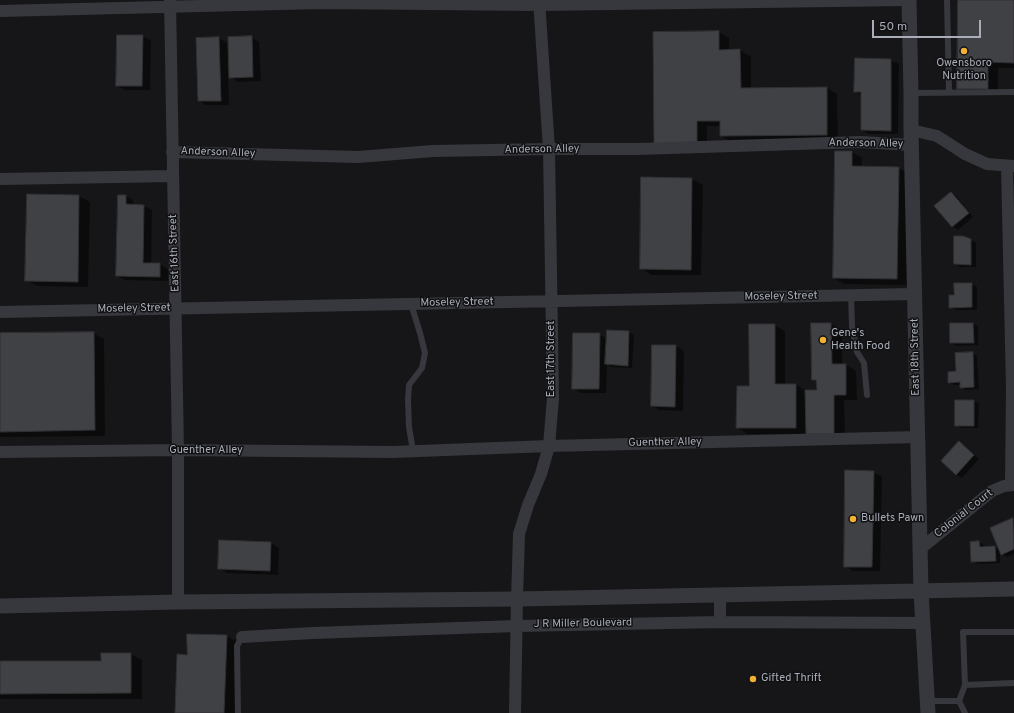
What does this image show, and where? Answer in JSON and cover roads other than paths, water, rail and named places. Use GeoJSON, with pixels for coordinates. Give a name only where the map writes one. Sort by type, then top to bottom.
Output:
{"type":"FeatureCollection","features":[{"type":"Feature","properties":{"kind":"street"},"geometry":{"type":"LineString","coordinates":[[0,11],[170,4],[907,0]]}},
{"type":"Feature","properties":{"kind":"street","name":"East 18th Street"},"geometry":{"type":"LineString","coordinates":[[907,0],[911,93],[921,591],[928,707]]}},
{"type":"Feature","properties":{"kind":"street","name":"East 17th Street"},"geometry":{"type":"LineString","coordinates":[[515,713],[520,534],[528,505],[541,474],[549,446],[553,398],[549,149],[539,2]]}},
{"type":"Feature","properties":{"kind":"street","name":"East 16th Street"},"geometry":{"type":"LineString","coordinates":[[170,4],[178,450],[178,602]]}},
{"type":"Feature","properties":{"kind":"street","name":"Colonial Court"},"geometry":{"type":"LineString","coordinates":[[911,137],[937,136],[964,154],[987,164],[1011,166],[1013,485],[1004,486],[992,491],[920,549]]}},
{"type":"Feature","properties":{"kind":"street","name":"Anderson Alley"},"geometry":{"type":"LineString","coordinates":[[172,152],[358,158],[433,151],[638,149],[861,142],[911,137]]}},
{"type":"Feature","properties":{"kind":"street"},"geometry":{"type":"LineString","coordinates":[[0,179],[173,176]]}},
{"type":"Feature","properties":{"kind":"street","name":"Moseley Street"},"geometry":{"type":"LineString","coordinates":[[0,312],[915,294]]}},
{"type":"Feature","properties":{"kind":"street","name":"Guenther Alley"},"geometry":{"type":"LineString","coordinates":[[0,452],[178,450],[385,452],[549,446],[918,437]]}},
{"type":"Feature","properties":{"kind":"street"},"geometry":{"type":"LineString","coordinates":[[0,606],[178,602],[720,596],[1014,589]]}},
{"type":"Feature","properties":{"kind":"street"},"geometry":{"type":"LineString","coordinates":[[720,596],[720,622]]}},
{"type":"Feature","properties":{"kind":"street","name":"J R Miller Boulevard"},"geometry":{"type":"LineString","coordinates":[[242,637],[517,626],[720,622],[923,623]]}},
{"type":"Feature","properties":{"kind":"lane"},"geometry":{"type":"LineString","coordinates":[[947,0],[949,92]]}},
{"type":"Feature","properties":{"kind":"lane"},"geometry":{"type":"LineString","coordinates":[[911,93],[1014,92]]}},
{"type":"Feature","properties":{"kind":"lane"},"geometry":{"type":"LineString","coordinates":[[851,295],[852,327],[857,352],[864,363],[866,395]]}},
{"type":"Feature","properties":{"kind":"lane"},"geometry":{"type":"LineString","coordinates":[[411,304],[425,352],[422,368],[410,385],[408,400],[409,427],[413,451]]}},
{"type":"Feature","properties":{"kind":"lane"},"geometry":{"type":"LineString","coordinates":[[965,713],[959,701],[965,685],[963,632],[1014,632]]}},
{"type":"Feature","properties":{"kind":"lane"},"geometry":{"type":"LineString","coordinates":[[238,713],[237,646],[242,637]]}},
{"type":"Feature","properties":{"kind":"lane"},"geometry":{"type":"LineString","coordinates":[[965,685],[1014,683]]}},
{"type":"Feature","properties":{"kind":"lane"},"geometry":{"type":"LineString","coordinates":[[928,707],[959,701]]}},
{"type":"Feature","properties":{"kind":"place","name":"Owensboro Nutrition"},"geometry":{"type":"Point","coordinates":[964,51]}},
{"type":"Feature","properties":{"kind":"place","name":"Gene's Health Food"},"geometry":{"type":"Point","coordinates":[823,340]}},
{"type":"Feature","properties":{"kind":"place","name":"Bullets Pawn"},"geometry":{"type":"Point","coordinates":[853,519]}},
{"type":"Feature","properties":{"kind":"place","name":"Gifted Thrift"},"geometry":{"type":"Point","coordinates":[753,679]}}]}
